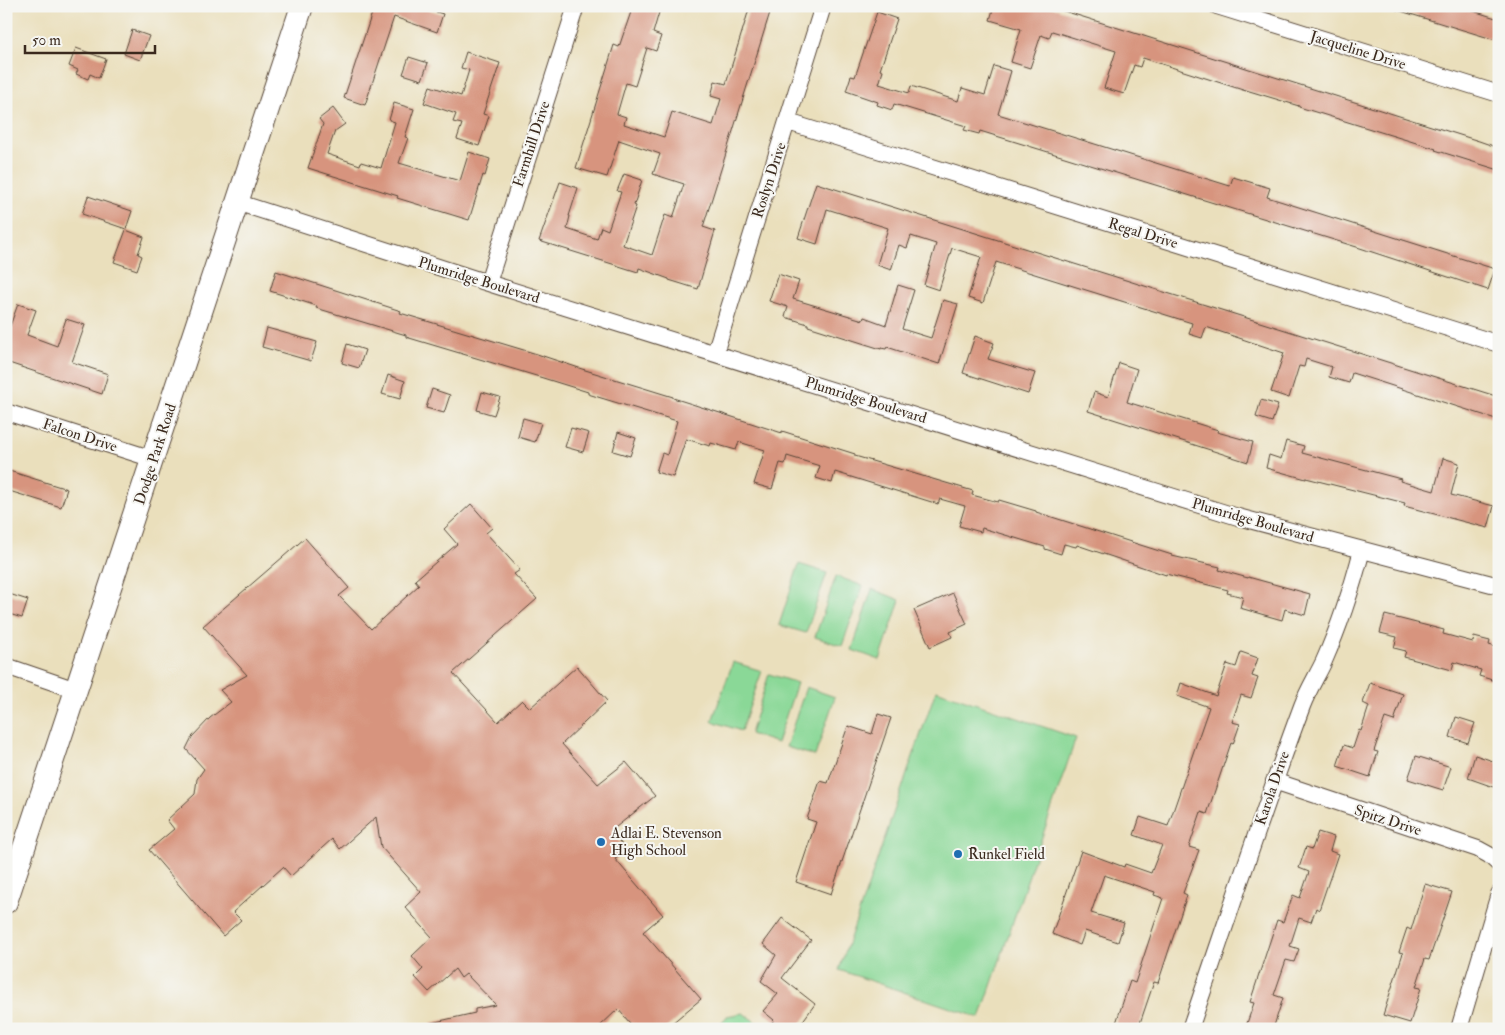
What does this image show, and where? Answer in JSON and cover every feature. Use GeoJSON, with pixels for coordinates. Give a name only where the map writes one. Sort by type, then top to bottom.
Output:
{"type":"FeatureCollection","features":[{"type":"Feature","properties":{"kind":"street","name":"Dodge Park Road"},"geometry":{"type":"LineString","coordinates":[[6,902],[302,6]]}},
{"type":"Feature","properties":{"kind":"street","name":"Farmhill Drive"},"geometry":{"type":"LineString","coordinates":[[488,283],[576,6]]}},
{"type":"Feature","properties":{"kind":"street","name":"Roslyn Drive"},"geometry":{"type":"LineString","coordinates":[[715,353],[823,6]]}},
{"type":"Feature","properties":{"kind":"street","name":"Jacqueline Drive"},"geometry":{"type":"LineString","coordinates":[[1217,6],[1499,94]]}},
{"type":"Feature","properties":{"kind":"street","name":"Regal Drive"},"geometry":{"type":"LineString","coordinates":[[788,122],[1499,344]]}},
{"type":"Feature","properties":{"kind":"street","name":"Plumridge Boulevard"},"geometry":{"type":"LineString","coordinates":[[236,202],[488,283],[1228,514],[1499,586]]}},
{"type":"Feature","properties":{"kind":"street","name":"Falcon Drive"},"geometry":{"type":"LineString","coordinates":[[6,412],[153,460]]}},
{"type":"Feature","properties":{"kind":"street","name":"Karola Drive"},"geometry":{"type":"LineString","coordinates":[[1190,1029],[1274,781],[1303,702],[1324,661],[1342,619],[1362,550]]}},
{"type":"Feature","properties":{"kind":"street"},"geometry":{"type":"LineString","coordinates":[[6,666],[76,690]]}},
{"type":"Feature","properties":{"kind":"street","name":"Spitz Drive"},"geometry":{"type":"LineString","coordinates":[[1274,781],[1478,850],[1490,855],[1499,864]]}},
{"type":"Feature","properties":{"kind":"street"},"geometry":{"type":"LineString","coordinates":[[1459,1029],[1499,894]]}},
{"type":"Feature","properties":{"kind":"green space"},"geometry":{"type":"Polygon","coordinates":[[[799,564],[827,573],[806,633],[779,625],[799,564]]]}},
{"type":"Feature","properties":{"kind":"green space"},"geometry":{"type":"Polygon","coordinates":[[[836,576],[863,586],[842,646],[815,637],[836,576]]]}},
{"type":"Feature","properties":{"kind":"green space"},"geometry":{"type":"Polygon","coordinates":[[[872,589],[900,600],[880,660],[852,650],[872,589]]]}},
{"type":"Feature","properties":{"kind":"green space"},"geometry":{"type":"Polygon","coordinates":[[[733,662],[762,671],[741,731],[712,721],[733,662]]]}},
{"type":"Feature","properties":{"kind":"green space"},"geometry":{"type":"Polygon","coordinates":[[[769,674],[797,683],[777,743],[750,734],[769,674]]]}},
{"type":"Feature","properties":{"kind":"green space"},"geometry":{"type":"Polygon","coordinates":[[[806,687],[835,697],[815,756],[786,747],[806,687]]]}},
{"type":"Feature","properties":{"kind":"green space","name":"Runkel Field"},"geometry":{"type":"Polygon","coordinates":[[[936,690],[1076,738],[980,1018],[839,970],[936,690]]]}},
{"type":"Feature","properties":{"kind":"green space"},"geometry":{"type":"Polygon","coordinates":[[[743,1013],[765,1029],[718,1029],[727,1016],[743,1013]]]}},
{"type":"Feature","properties":{"kind":"building"},"geometry":{"type":"Polygon","coordinates":[[[369,6],[417,6],[443,14],[437,32],[394,17],[365,105],[344,98],[373,10],[368,9],[369,6]]]}},
{"type":"Feature","properties":{"kind":"building"},"geometry":{"type":"Polygon","coordinates":[[[633,6],[651,6],[660,9],[653,33],[661,36],[656,51],[647,48],[635,86],[626,83],[617,114],[626,117],[624,124],[664,137],[672,112],[713,125],[721,99],[711,96],[715,81],[726,84],[750,6],[772,6],[703,227],[715,231],[698,289],[639,268],[638,272],[539,241],[560,182],[578,188],[567,229],[597,239],[601,227],[608,230],[621,192],[617,191],[624,174],[642,180],[634,205],[636,206],[623,245],[652,255],[665,215],[673,218],[684,184],[653,174],[660,154],[619,140],[607,177],[576,168],[614,45],[619,47],[633,6]]]}},
{"type":"Feature","properties":{"kind":"building"},"geometry":{"type":"Polygon","coordinates":[[[994,6],[1048,6],[1479,141],[1499,148],[1499,170],[1143,58],[1140,67],[1134,65],[1124,94],[1104,88],[1116,51],[1052,31],[1049,38],[1041,35],[1030,68],[1011,62],[1021,29],[990,20],[994,6]]]}},
{"type":"Feature","properties":{"kind":"building"},"geometry":{"type":"Polygon","coordinates":[[[1394,6],[1457,6],[1499,19],[1499,41],[1394,9],[1394,6]]]}},
{"type":"Feature","properties":{"kind":"building"},"geometry":{"type":"Polygon","coordinates":[[[877,12],[897,19],[880,70],[883,71],[879,84],[909,93],[911,86],[958,101],[962,88],[985,95],[994,66],[1011,71],[998,114],[1230,186],[1233,177],[1270,188],[1267,197],[1495,269],[1488,290],[1360,248],[980,131],[979,134],[964,130],[966,126],[894,104],[892,110],[877,105],[878,102],[846,91],[851,76],[855,77],[877,12]]]}},
{"type":"Feature","properties":{"kind":"building"},"geometry":{"type":"Polygon","coordinates":[[[132,30],[149,36],[140,60],[124,54],[132,30]]]}},
{"type":"Feature","properties":{"kind":"building"},"geometry":{"type":"Polygon","coordinates":[[[76,48],[106,59],[99,78],[90,74],[88,79],[76,74],[78,70],[69,66],[76,48]]]}},
{"type":"Feature","properties":{"kind":"building"},"geometry":{"type":"Polygon","coordinates":[[[466,52],[500,63],[483,114],[489,116],[479,146],[457,139],[462,124],[453,122],[456,114],[424,103],[430,86],[461,96],[469,70],[461,68],[466,52]]]}},
{"type":"Feature","properties":{"kind":"building"},"geometry":{"type":"Polygon","coordinates":[[[409,57],[428,63],[422,80],[403,74],[409,57]]]}},
{"type":"Feature","properties":{"kind":"building"},"geometry":{"type":"Polygon","coordinates":[[[394,103],[414,109],[405,137],[408,138],[399,163],[460,181],[469,152],[490,159],[469,220],[308,168],[323,124],[319,119],[333,108],[345,124],[335,131],[327,154],[360,165],[361,162],[381,168],[395,122],[389,120],[394,103]]]}},
{"type":"Feature","properties":{"kind":"building"},"geometry":{"type":"Polygon","coordinates":[[[816,183],[1499,397],[1499,420],[1352,373],[1349,383],[1329,377],[1332,367],[1306,359],[1304,367],[1299,366],[1289,398],[1271,392],[1284,353],[1206,327],[1202,338],[1189,334],[1192,323],[996,262],[983,303],[968,298],[981,257],[952,248],[939,290],[924,285],[936,244],[911,236],[907,248],[899,245],[891,270],[877,265],[888,228],[827,209],[817,244],[798,238],[816,183]]]}},
{"type":"Feature","properties":{"kind":"building"},"geometry":{"type":"Polygon","coordinates":[[[88,196],[132,211],[126,229],[82,214],[88,196]]]}},
{"type":"Feature","properties":{"kind":"building"},"geometry":{"type":"Polygon","coordinates":[[[126,230],[144,237],[138,254],[142,256],[137,270],[114,262],[126,230]]]}},
{"type":"Feature","properties":{"kind":"building"},"geometry":{"type":"Polygon","coordinates":[[[276,271],[401,311],[400,313],[537,354],[782,433],[782,431],[855,454],[855,456],[973,491],[972,495],[998,502],[999,500],[1172,556],[1220,567],[1219,570],[1310,594],[1305,615],[1285,609],[1282,620],[1240,608],[1243,597],[1227,593],[1228,590],[1166,575],[1077,545],[1076,547],[1064,544],[1061,554],[1045,549],[1045,547],[982,528],[981,532],[959,526],[965,506],[940,499],[938,504],[835,472],[832,483],[816,478],[820,466],[787,456],[785,464],[780,463],[772,489],[754,484],[765,450],[739,442],[736,450],[711,443],[710,446],[686,439],[673,477],[656,472],[662,453],[667,455],[677,421],[406,337],[406,335],[316,308],[317,306],[270,291],[276,271]]]}},
{"type":"Feature","properties":{"kind":"building"},"geometry":{"type":"Polygon","coordinates":[[[778,274],[799,281],[793,299],[863,320],[864,317],[886,325],[898,285],[914,290],[902,329],[931,338],[943,300],[958,304],[939,364],[887,347],[886,349],[881,349],[785,317],[788,307],[769,301],[778,274]]]}},
{"type":"Feature","properties":{"kind":"building"},"geometry":{"type":"Polygon","coordinates":[[[18,304],[36,310],[27,335],[57,346],[66,319],[85,325],[72,362],[108,374],[102,394],[6,362],[6,337],[18,304]]]}},
{"type":"Feature","properties":{"kind":"building"},"geometry":{"type":"Polygon","coordinates":[[[267,328],[317,342],[311,361],[262,347],[267,328]]]}},
{"type":"Feature","properties":{"kind":"building"},"geometry":{"type":"Polygon","coordinates":[[[975,336],[994,343],[988,359],[1035,373],[1028,394],[963,373],[975,336]]]}},
{"type":"Feature","properties":{"kind":"building"},"geometry":{"type":"Polygon","coordinates":[[[347,344],[365,350],[359,368],[342,363],[347,344]]]}},
{"type":"Feature","properties":{"kind":"building"},"geometry":{"type":"Polygon","coordinates":[[[1119,363],[1137,369],[1127,402],[1253,442],[1248,462],[1088,411],[1094,392],[1108,397],[1119,363]]]}},
{"type":"Feature","properties":{"kind":"building"},"geometry":{"type":"Polygon","coordinates":[[[388,375],[405,381],[400,399],[382,394],[388,375]]]}},
{"type":"Feature","properties":{"kind":"building"},"geometry":{"type":"Polygon","coordinates":[[[432,389],[450,395],[444,413],[426,408],[432,389]]]}},
{"type":"Feature","properties":{"kind":"building"},"geometry":{"type":"Polygon","coordinates":[[[482,392],[500,397],[494,415],[477,410],[482,392]]]}},
{"type":"Feature","properties":{"kind":"building"},"geometry":{"type":"Polygon","coordinates":[[[1261,400],[1278,405],[1272,422],[1256,417],[1261,400]]]}},
{"type":"Feature","properties":{"kind":"building"},"geometry":{"type":"Polygon","coordinates":[[[523,418],[541,423],[535,442],[518,437],[523,418]]]}},
{"type":"Feature","properties":{"kind":"building"},"geometry":{"type":"Polygon","coordinates":[[[571,428],[589,433],[583,452],[565,447],[571,428]]]}},
{"type":"Feature","properties":{"kind":"building"},"geometry":{"type":"Polygon","coordinates":[[[618,432],[636,438],[630,456],[613,451],[618,432]]]}},
{"type":"Feature","properties":{"kind":"building"},"geometry":{"type":"Polygon","coordinates":[[[1286,441],[1304,446],[1302,453],[1401,479],[1400,481],[1434,491],[1443,458],[1459,463],[1451,495],[1494,506],[1488,528],[1404,506],[1405,503],[1266,468],[1269,455],[1281,459],[1286,441]]]}},
{"type":"Feature","properties":{"kind":"building"},"geometry":{"type":"Polygon","coordinates":[[[6,470],[67,489],[61,507],[6,490],[6,470]]]}},
{"type":"Feature","properties":{"kind":"building"},"geometry":{"type":"Polygon","coordinates":[[[471,504],[492,528],[486,533],[520,570],[514,574],[537,599],[453,673],[498,722],[522,700],[530,708],[577,666],[607,701],[562,744],[598,784],[626,762],[655,796],[611,831],[627,851],[615,859],[663,915],[643,932],[701,999],[665,1029],[635,1029],[618,1009],[597,1029],[432,1029],[431,1023],[475,1013],[475,1009],[496,1005],[466,974],[461,978],[455,969],[429,992],[415,977],[423,969],[412,956],[432,937],[405,907],[421,892],[381,847],[376,817],[340,849],[332,839],[291,876],[283,867],[233,912],[241,920],[223,936],[149,850],[174,829],[167,820],[195,794],[197,779],[204,769],[186,749],[192,737],[210,718],[231,702],[220,690],[247,675],[203,626],[305,538],[349,588],[339,596],[371,629],[419,585],[415,580],[457,544],[444,529],[471,504]]]}},
{"type":"Feature","properties":{"kind":"building"},"geometry":{"type":"Polygon","coordinates":[[[6,593],[28,600],[22,618],[6,613],[6,593]]]}},
{"type":"Feature","properties":{"kind":"building"},"geometry":{"type":"Polygon","coordinates":[[[953,593],[967,624],[950,632],[952,637],[930,647],[914,610],[953,593]]]}},
{"type":"Feature","properties":{"kind":"building"},"geometry":{"type":"Polygon","coordinates":[[[1385,615],[1444,630],[1443,634],[1473,642],[1474,637],[1490,641],[1489,645],[1499,648],[1499,682],[1479,676],[1481,670],[1454,662],[1452,670],[1404,657],[1406,651],[1394,648],[1397,637],[1380,633],[1385,615]]]}},
{"type":"Feature","properties":{"kind":"building"},"geometry":{"type":"Polygon","coordinates":[[[1241,652],[1258,658],[1252,676],[1258,678],[1251,698],[1241,695],[1232,722],[1240,724],[1233,744],[1231,743],[1207,814],[1201,812],[1189,847],[1199,850],[1183,893],[1187,895],[1158,983],[1154,982],[1138,1029],[1114,1029],[1130,981],[1135,983],[1163,898],[1154,895],[1155,892],[1104,875],[1091,913],[1124,923],[1118,942],[1085,931],[1080,945],[1052,934],[1081,851],[1124,867],[1125,864],[1151,873],[1162,845],[1134,835],[1140,817],[1168,826],[1209,707],[1177,696],[1181,683],[1216,696],[1227,664],[1236,667],[1241,652]]]}},
{"type":"Feature","properties":{"kind":"building"},"geometry":{"type":"Polygon","coordinates":[[[1370,683],[1403,694],[1394,721],[1385,718],[1374,751],[1378,752],[1370,777],[1337,766],[1344,745],[1353,748],[1359,730],[1361,731],[1369,706],[1363,703],[1370,683]]]}},
{"type":"Feature","properties":{"kind":"building"},"geometry":{"type":"Polygon","coordinates":[[[878,714],[891,718],[831,894],[796,882],[816,822],[807,819],[820,781],[828,783],[848,726],[872,734],[878,714]]]}},
{"type":"Feature","properties":{"kind":"building"},"geometry":{"type":"Polygon","coordinates":[[[1456,717],[1475,723],[1468,743],[1450,737],[1456,717]]]}},
{"type":"Feature","properties":{"kind":"building"},"geometry":{"type":"Polygon","coordinates":[[[1475,755],[1499,763],[1499,789],[1468,778],[1475,755]]]}},
{"type":"Feature","properties":{"kind":"building"},"geometry":{"type":"Polygon","coordinates":[[[1416,756],[1451,767],[1443,790],[1408,779],[1416,756]]]}},
{"type":"Feature","properties":{"kind":"building"},"geometry":{"type":"Polygon","coordinates":[[[1318,832],[1334,837],[1330,851],[1338,854],[1319,910],[1316,908],[1311,922],[1299,918],[1290,946],[1299,949],[1294,962],[1286,960],[1274,995],[1283,998],[1273,1029],[1245,1029],[1254,1003],[1250,1002],[1277,920],[1283,922],[1293,895],[1300,898],[1309,872],[1299,868],[1306,847],[1312,849],[1318,832]]]}},
{"type":"Feature","properties":{"kind":"building"},"geometry":{"type":"Polygon","coordinates":[[[1425,884],[1452,892],[1429,960],[1425,959],[1416,987],[1421,988],[1410,1023],[1383,1015],[1403,953],[1399,952],[1407,928],[1411,930],[1425,884]]]}},
{"type":"Feature","properties":{"kind":"building"},"geometry":{"type":"Polygon","coordinates":[[[782,918],[811,940],[782,978],[815,1004],[797,1029],[767,1029],[774,1020],[763,1011],[778,994],[761,981],[776,955],[763,944],[782,918]]]}},
{"type":"Feature","properties":{"kind":"place","name":"Adlai E. Stevenson High School"},"geometry":{"type":"Point","coordinates":[601,842]}},
{"type":"Feature","properties":{"kind":"place","name":"Runkel Field"},"geometry":{"type":"Point","coordinates":[958,854]}}]}
